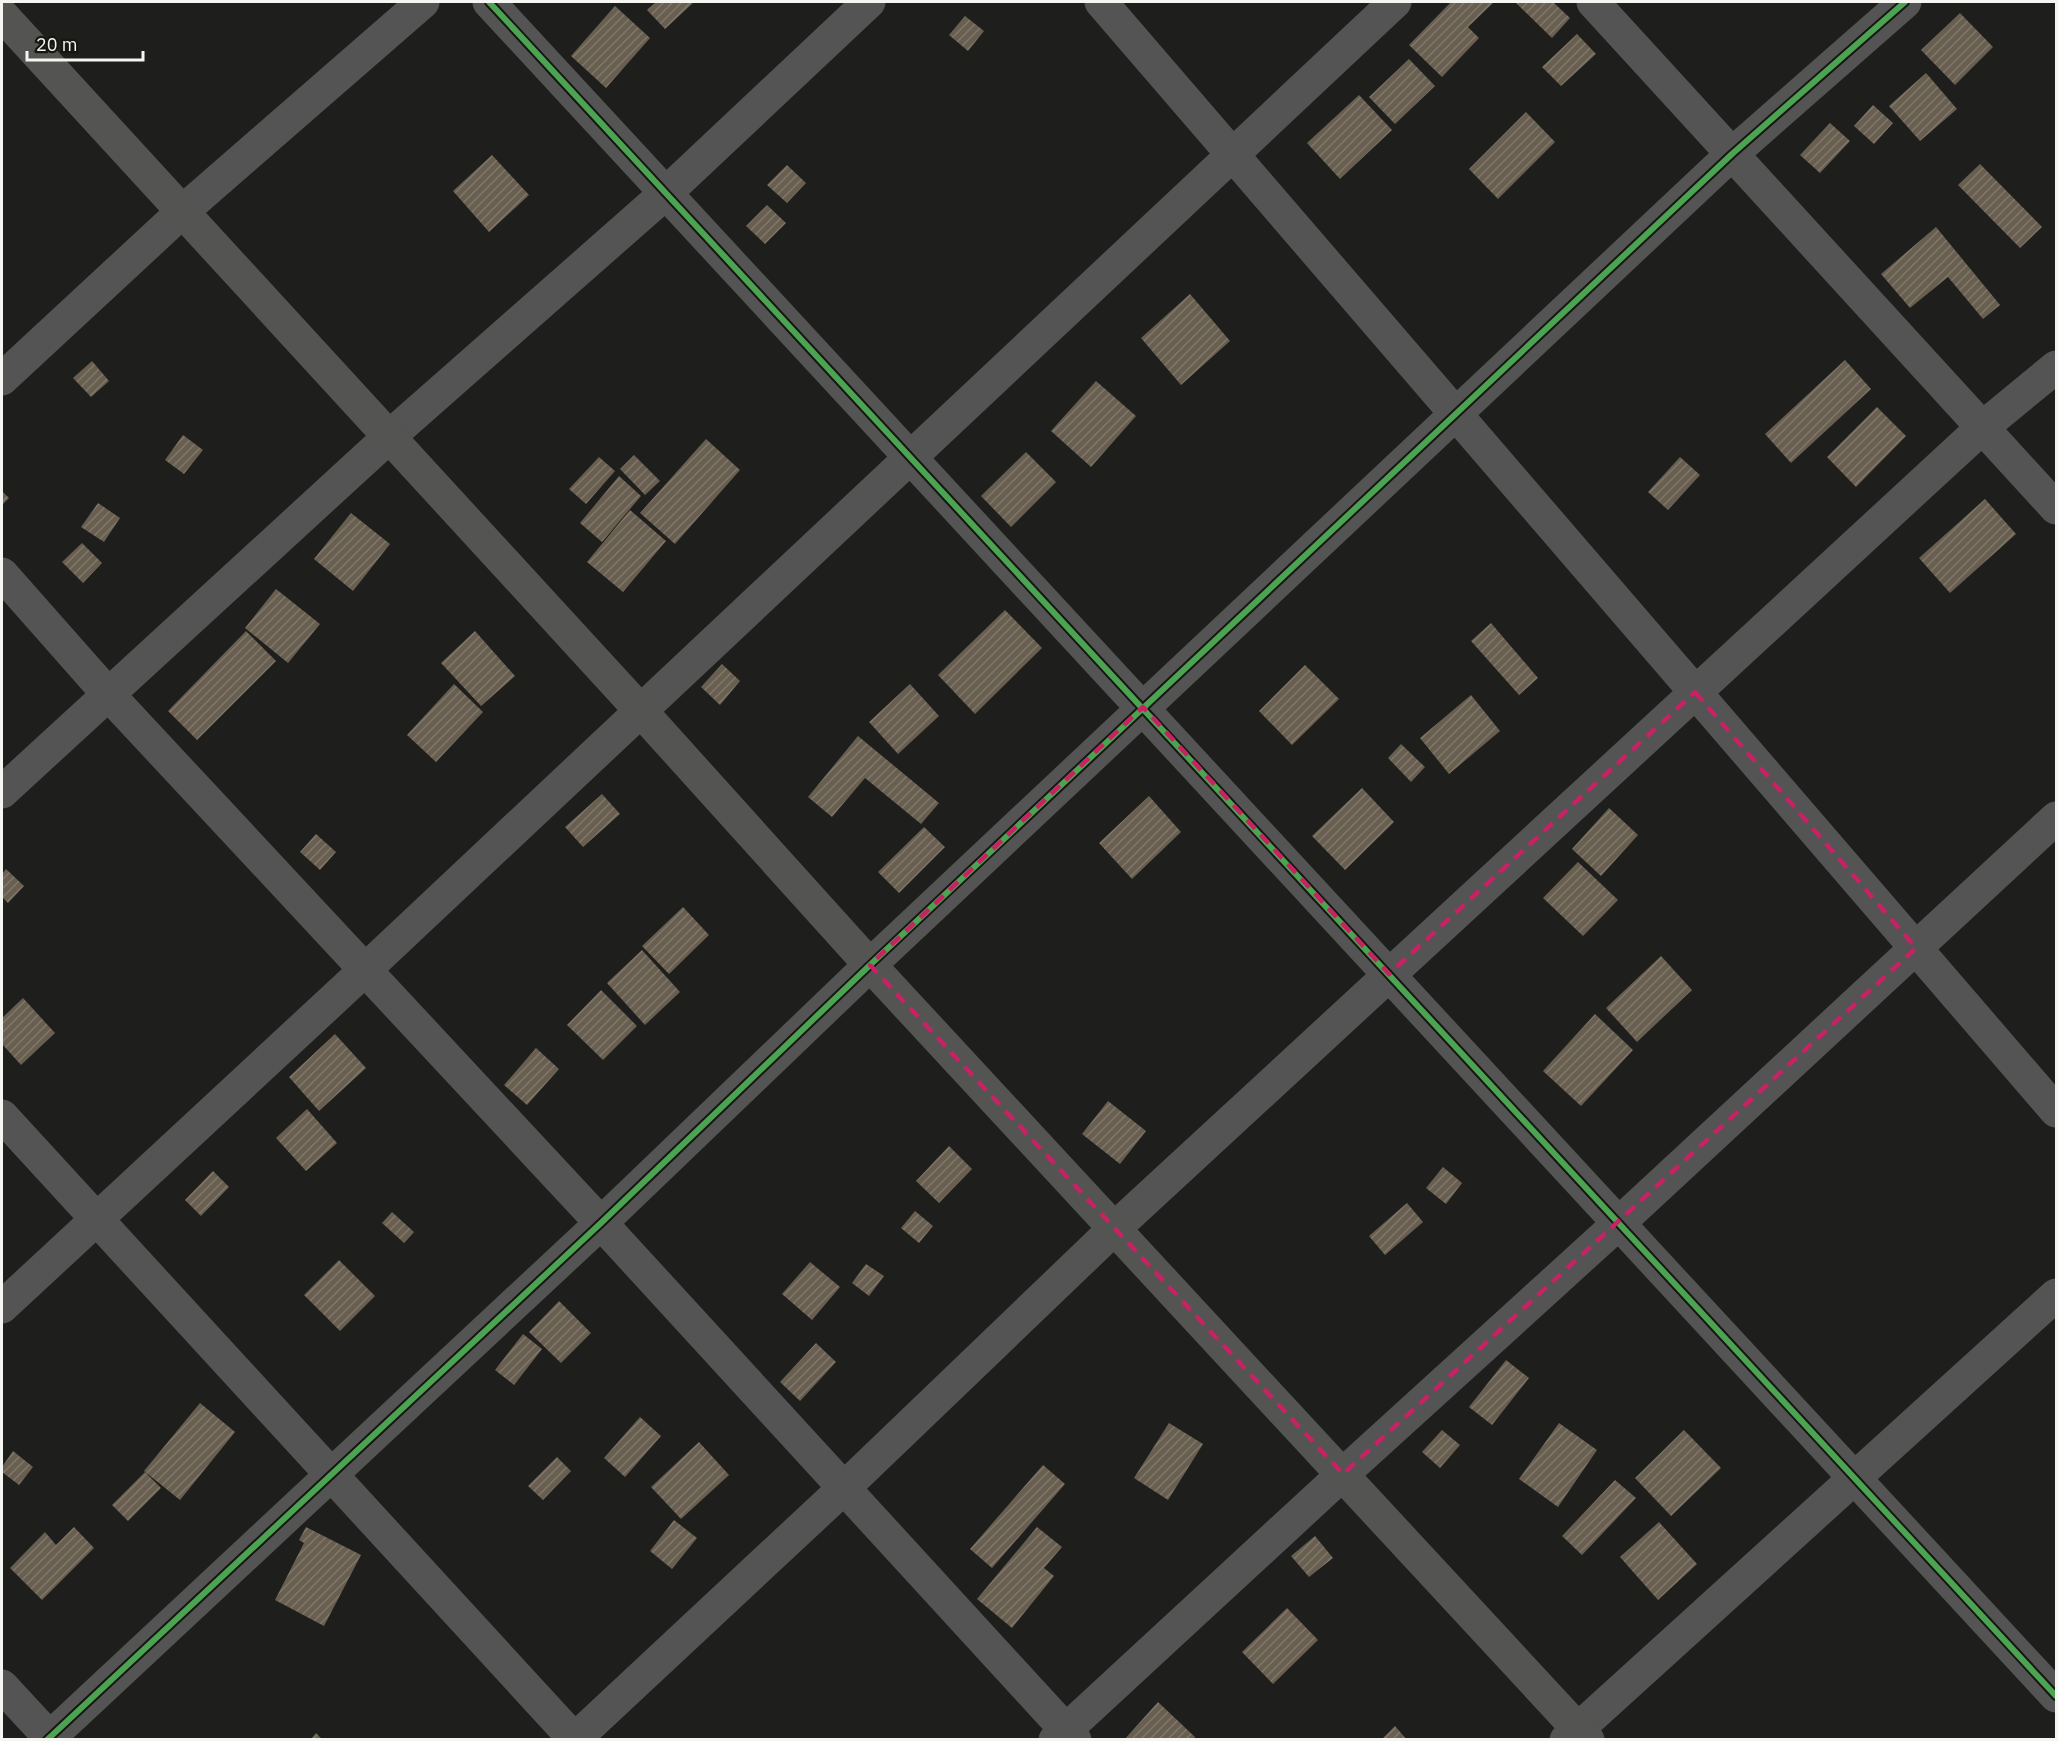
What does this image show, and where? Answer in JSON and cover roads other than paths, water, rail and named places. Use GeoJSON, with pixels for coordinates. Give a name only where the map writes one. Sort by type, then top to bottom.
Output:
{"type":"FeatureCollection","features":[{"type":"Feature","properties":{"kind":"main road"},"geometry":{"type":"LineString","coordinates":[[2,15],[390,436],[870,965],[1343,1474],[1577,1736]]}},
{"type":"Feature","properties":{"kind":"street"},"geometry":{"type":"LineString","coordinates":[[2,379],[183,211],[423,2]]}},
{"type":"Feature","properties":{"kind":"street"},"geometry":{"type":"LineString","coordinates":[[489,2],[2056,1696]]}},
{"type":"Feature","properties":{"kind":"street"},"geometry":{"type":"LineString","coordinates":[[2,792],[390,436],[667,192],[869,2]]}},
{"type":"Feature","properties":{"kind":"street"},"geometry":{"type":"LineString","coordinates":[[1101,2],[2056,1111]]}},
{"type":"Feature","properties":{"kind":"street"},"geometry":{"type":"LineString","coordinates":[[2,1307],[365,970],[1395,2]]}},
{"type":"Feature","properties":{"kind":"street"},"geometry":{"type":"LineString","coordinates":[[1593,2],[2056,508]]}},
{"type":"Feature","properties":{"kind":"street"},"geometry":{"type":"LineString","coordinates":[[2,1686],[50,1739],[601,1223],[870,965],[1732,154],[1905,2]]}},
{"type":"Feature","properties":{"kind":"street"},"geometry":{"type":"LineString","coordinates":[[2,1116],[574,1739],[844,1488],[1115,1228],[1389,974],[1983,427],[2056,367]]}},
{"type":"Feature","properties":{"kind":"street"},"geometry":{"type":"LineString","coordinates":[[2,574],[108,694],[601,1223],[844,1488],[1065,1736],[1343,1474],[1619,1223],[2056,818]]}},
{"type":"Feature","properties":{"kind":"street"},"geometry":{"type":"LineString","coordinates":[[1577,1736],[1854,1477],[2056,1295]]}}]}
